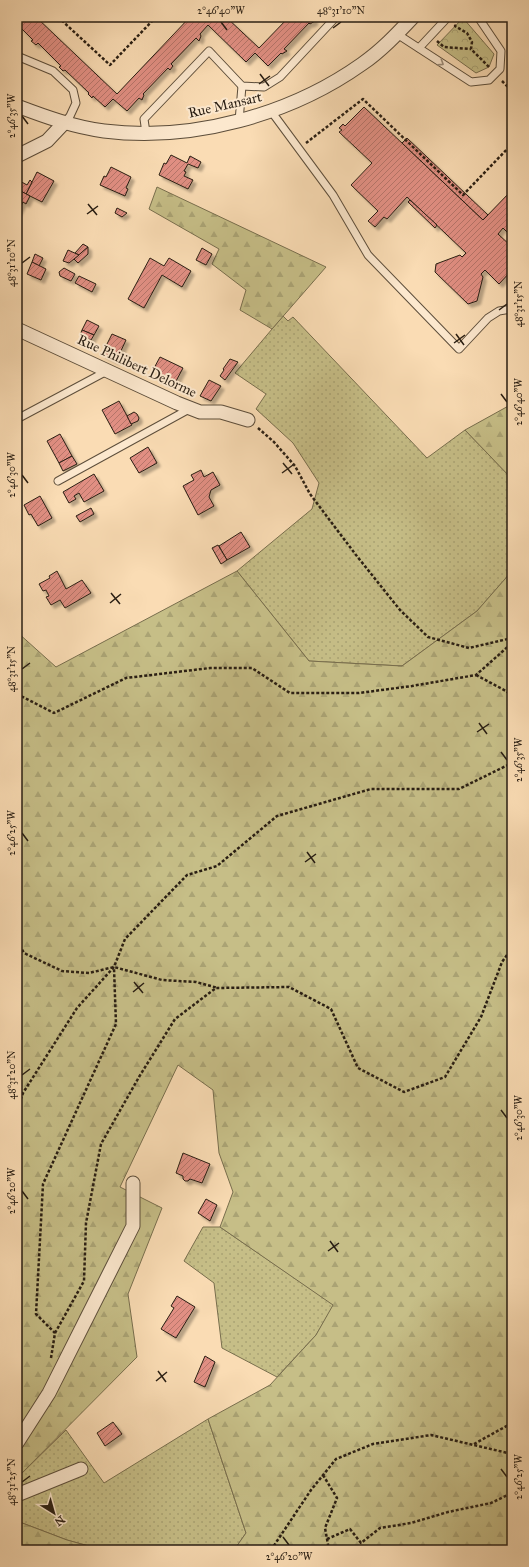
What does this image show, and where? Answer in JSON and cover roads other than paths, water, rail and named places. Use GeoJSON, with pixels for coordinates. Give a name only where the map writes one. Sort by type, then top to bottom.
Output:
{"type":"FeatureCollection","features":[{"type":"Feature","properties":{"kind":"street","name":"Rue Mansart"},"geometry":{"type":"LineString","coordinates":[[17,106],[64,123],[104,131],[146,133],[192,130],[239,121],[293,103],[325,87],[362,64],[388,43],[413,17]]}},
{"type":"Feature","properties":{"kind":"street"},"geometry":{"type":"LineString","coordinates":[[17,156],[47,141],[64,123]]}},
{"type":"Feature","properties":{"kind":"street","name":"Rue Philibert Delorme"},"geometry":{"type":"LineString","coordinates":[[17,329],[177,403],[200,412],[221,412],[248,420]]}},
{"type":"Feature","properties":{"kind":"street"},"geometry":{"type":"LineString","coordinates":[[17,1443],[49,1393],[133,1226],[133,1183]]}},
{"type":"Feature","properties":{"kind":"street"},"geometry":{"type":"LineString","coordinates":[[17,1495],[80,1469]]}},
{"type":"Feature","properties":{"kind":"lane"},"geometry":{"type":"LineString","coordinates":[[146,133],[144,119],[209,51],[242,86],[264,87],[280,77],[336,17]]}},
{"type":"Feature","properties":{"kind":"lane"},"geometry":{"type":"LineString","coordinates":[[418,48],[448,17]]}},
{"type":"Feature","properties":{"kind":"lane"},"geometry":{"type":"LineString","coordinates":[[396,34],[471,82],[488,80],[500,69],[501,50],[478,17]]}},
{"type":"Feature","properties":{"kind":"lane"},"geometry":{"type":"LineString","coordinates":[[17,56],[53,71],[73,90],[76,103],[70,116],[64,123]]}},
{"type":"Feature","properties":{"kind":"lane"},"geometry":{"type":"LineString","coordinates":[[239,121],[242,86]]}},
{"type":"Feature","properties":{"kind":"lane"},"geometry":{"type":"LineString","coordinates":[[271,111],[333,195],[368,255],[459,349],[488,318],[499,311],[512,309]]}},
{"type":"Feature","properties":{"kind":"lane"},"geometry":{"type":"LineString","coordinates":[[17,419],[108,370]]}},
{"type":"Feature","properties":{"kind":"lane"},"geometry":{"type":"LineString","coordinates":[[58,481],[191,408]]}}]}
